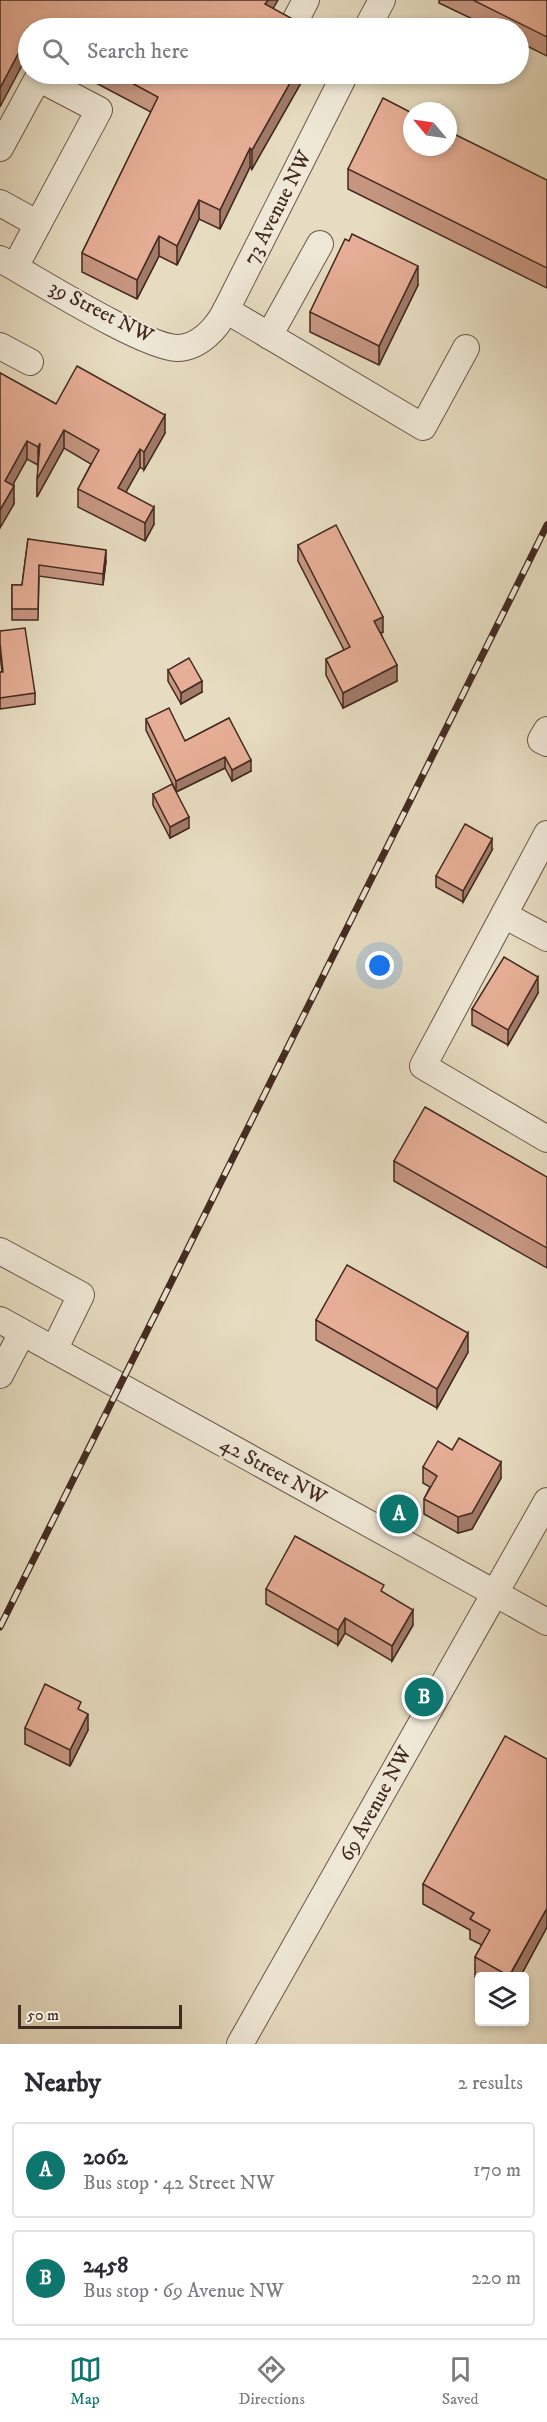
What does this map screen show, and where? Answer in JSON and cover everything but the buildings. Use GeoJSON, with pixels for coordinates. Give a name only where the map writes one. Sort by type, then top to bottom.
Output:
{"type":"FeatureCollection","features":[{"type":"Feature","properties":{"kind":"street"},"geometry":{"type":"LineString","coordinates":[[372,18],[382,0]]}},
{"type":"Feature","properties":{"kind":"street"},"geometry":{"type":"LineString","coordinates":[[0,148],[35,84]]}},
{"type":"Feature","properties":{"kind":"street"},"geometry":{"type":"LineString","coordinates":[[8,263],[38,224],[99,110],[49,84]]}},
{"type":"Feature","properties":{"kind":"street","name":"73 Avenue NW"},"geometry":{"type":"LineString","coordinates":[[205,338],[226,310],[340,84]]}},
{"type":"Feature","properties":{"kind":"street"},"geometry":{"type":"LineString","coordinates":[[0,203],[38,224]]}},
{"type":"Feature","properties":{"kind":"street"},"geometry":{"type":"LineString","coordinates":[[269,336],[320,244]]}},
{"type":"Feature","properties":{"kind":"street","name":"39 Street NW"},"geometry":{"type":"LineString","coordinates":[[8,263],[143,338],[177,348],[205,338]]}},
{"type":"Feature","properties":{"kind":"street"},"geometry":{"type":"LineString","coordinates":[[226,310],[423,427],[466,348]]}},
{"type":"Feature","properties":{"kind":"street"},"geometry":{"type":"LineString","coordinates":[[0,346],[30,362]]}},
{"type":"Feature","properties":{"kind":"street"},"geometry":{"type":"LineString","coordinates":[[547,730],[541,740],[547,743]]}},
{"type":"Feature","properties":{"kind":"street"},"geometry":{"type":"LineString","coordinates":[[547,834],[423,1066],[547,1138]]}},
{"type":"Feature","properties":{"kind":"street"},"geometry":{"type":"LineString","coordinates":[[504,915],[547,938]]}},
{"type":"Feature","properties":{"kind":"street"},"geometry":{"type":"LineString","coordinates":[[0,1251],[81,1295],[54,1350]]}},
{"type":"Feature","properties":{"kind":"street","name":"42 Street NW"},"geometry":{"type":"LineString","coordinates":[[0,1320],[547,1622]]}},
{"type":"Feature","properties":{"kind":"street"},"geometry":{"type":"LineString","coordinates":[[0,1376],[22,1333]]}},
{"type":"Feature","properties":{"kind":"street","name":"69 Avenue NW"},"geometry":{"type":"LineString","coordinates":[[240,2044],[547,1501]]}},
{"type":"Feature","properties":{"kind":"railway"},"geometry":{"type":"LineString","coordinates":[[0,1627],[547,525]]}},
{"type":"Feature","properties":{"kind":"place","name":"2062"},"geometry":{"type":"Point","coordinates":[399,1514]}},
{"type":"Feature","properties":{"kind":"place","name":"2458"},"geometry":{"type":"Point","coordinates":[424,1697]}}]}
